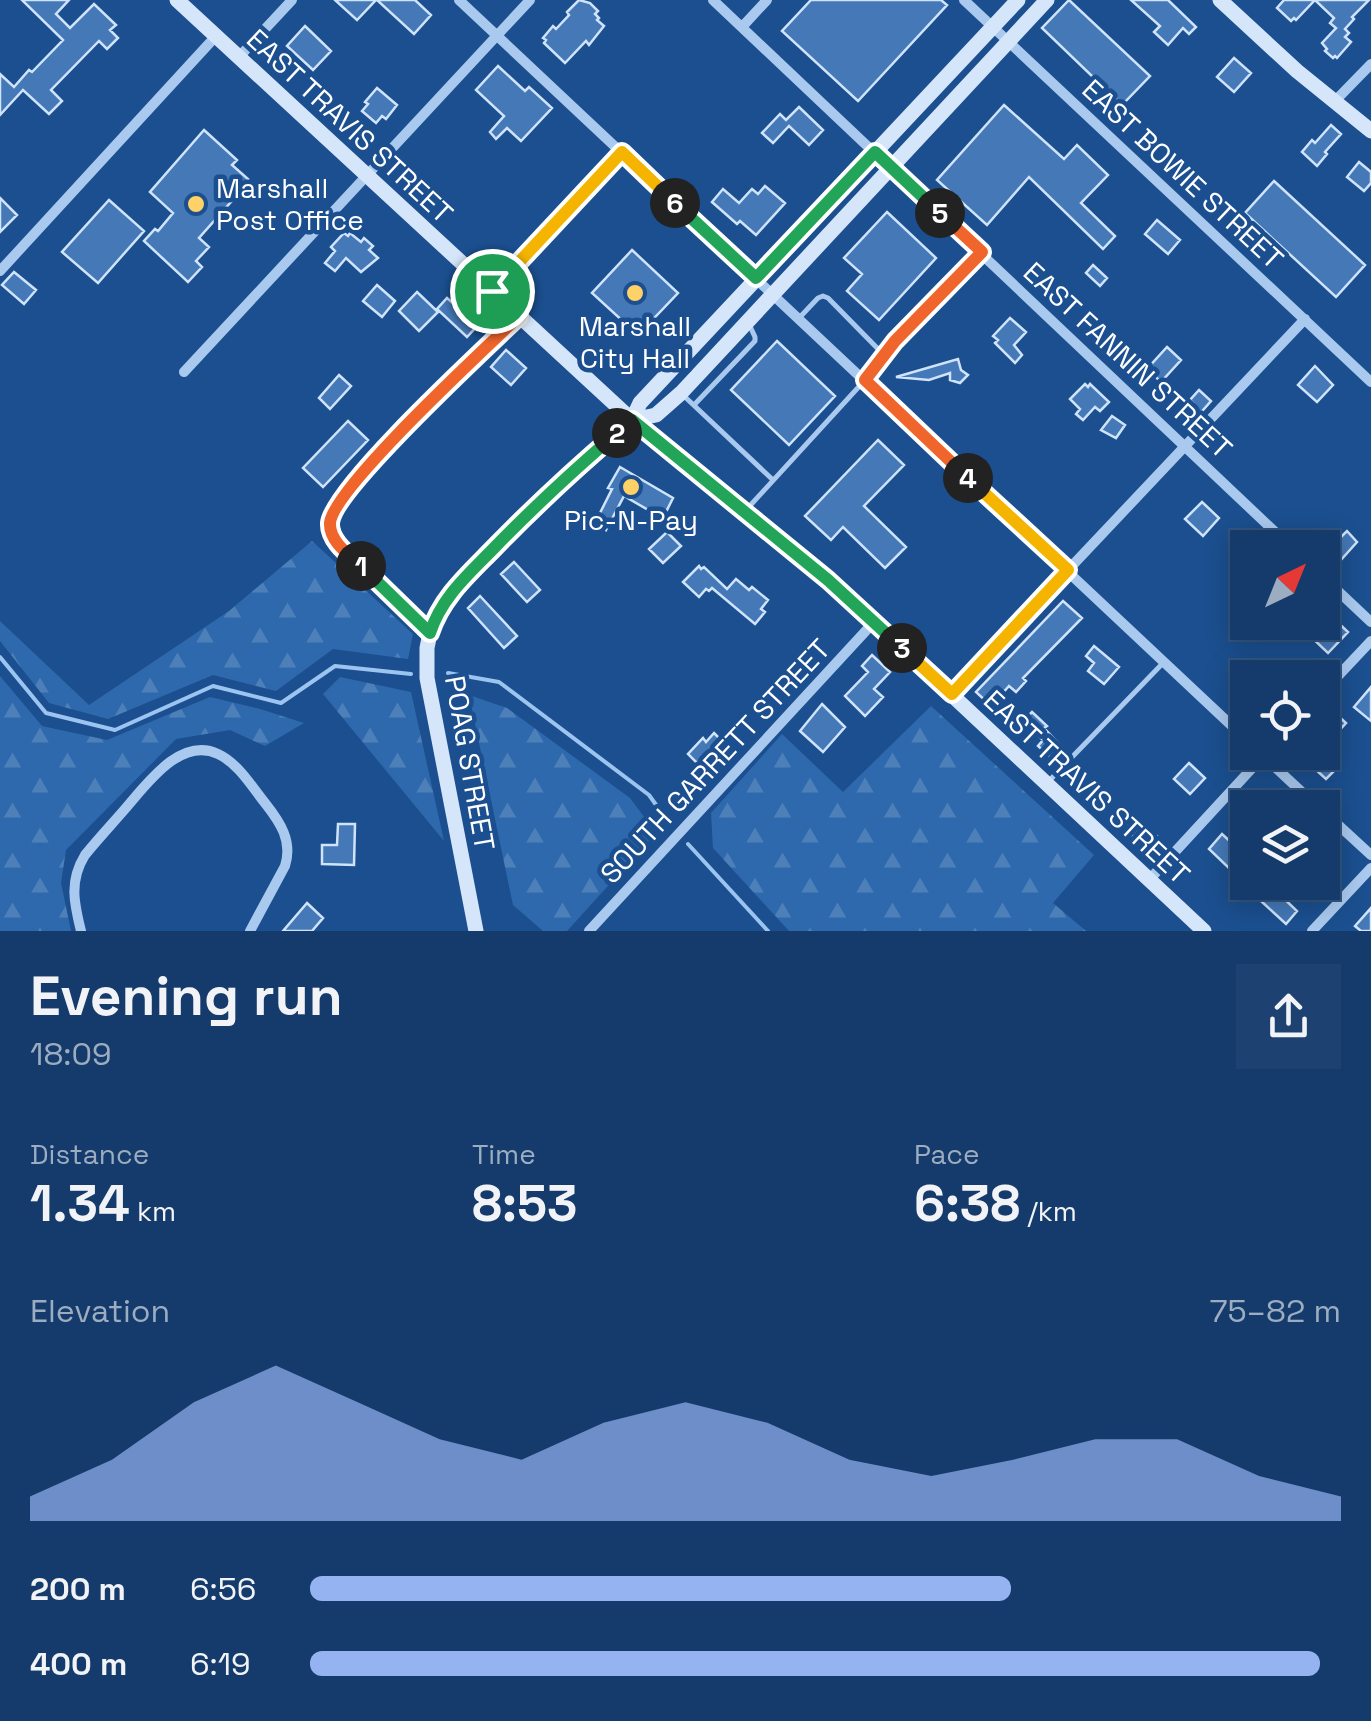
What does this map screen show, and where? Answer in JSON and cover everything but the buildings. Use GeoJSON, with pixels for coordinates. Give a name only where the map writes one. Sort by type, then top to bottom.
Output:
{"type":"FeatureCollection","features":[{"type":"Feature","properties":{"kind":"street","name":"EAST TRAVIS STREET"},"geometry":{"type":"LineString","coordinates":[[177,0],[632,420],[828,580],[1204,931]]}},
{"type":"Feature","properties":{"kind":"street"},"geometry":{"type":"LineString","coordinates":[[238,57],[292,0]]}},
{"type":"Feature","properties":{"kind":"street"},"geometry":{"type":"LineString","coordinates":[[459,0],[1230,724]]}},
{"type":"Feature","properties":{"kind":"street"},"geometry":{"type":"LineString","coordinates":[[184,372],[530,0]]}},
{"type":"Feature","properties":{"kind":"street","name":"EAST FANNIN STREET"},"geometry":{"type":"LineString","coordinates":[[712,0],[1273,530]]}},
{"type":"Feature","properties":{"kind":"street"},"geometry":{"type":"LineString","coordinates":[[742,28],[767,0]]}},
{"type":"Feature","properties":{"kind":"street","name":"EAST BOWIE STREET"},"geometry":{"type":"LineString","coordinates":[[964,0],[1371,382]]}},
{"type":"Feature","properties":{"kind":"street"},"geometry":{"type":"LineString","coordinates":[[519,316],[358,477],[336,507],[330,524],[342,548],[430,633],[445,600],[459,584],[544,497],[632,420],[640,403],[1018,0]]}},
{"type":"Feature","properties":{"kind":"street"},"geometry":{"type":"LineString","coordinates":[[632,420],[656,416],[681,393],[1046,0]]}},
{"type":"Feature","properties":{"kind":"street"},"geometry":{"type":"LineString","coordinates":[[1220,0],[1280,57],[1371,131]]}},
{"type":"Feature","properties":{"kind":"street"},"geometry":{"type":"LineString","coordinates":[[0,271],[216,36]]}},
{"type":"Feature","properties":{"kind":"street"},"geometry":{"type":"LineString","coordinates":[[1334,102],[1371,64]]}},
{"type":"Feature","properties":{"kind":"street"},"geometry":{"type":"LineString","coordinates":[[492,291],[622,152]]}},
{"type":"Feature","properties":{"kind":"street"},"geometry":{"type":"LineString","coordinates":[[952,694],[1304,319]]}},
{"type":"Feature","properties":{"kind":"street"},"geometry":{"type":"LineString","coordinates":[[1340,593],[1371,622]]}},
{"type":"Feature","properties":{"kind":"street","name":"SOUTH GARRETT STREET"},"geometry":{"type":"LineString","coordinates":[[589,931],[874,622]]}},
{"type":"Feature","properties":{"kind":"street","name":"POAG STREET"},"geometry":{"type":"LineString","coordinates":[[430,633],[427,678],[476,931]]}},
{"type":"Feature","properties":{"kind":"street"},"geometry":{"type":"LineString","coordinates":[[1340,674],[1371,641]]}},
{"type":"Feature","properties":{"kind":"street"},"geometry":{"type":"LineString","coordinates":[[81,931],[73,890],[85,855],[161,769],[186,754],[202,751],[219,754],[236,767],[277,820],[288,844],[285,866],[250,931]]}},
{"type":"Feature","properties":{"kind":"street"},"geometry":{"type":"LineString","coordinates":[[1148,880],[1248,770]]}},
{"type":"Feature","properties":{"kind":"street"},"geometry":{"type":"LineString","coordinates":[[1280,770],[1301,790]]}},
{"type":"Feature","properties":{"kind":"street"},"geometry":{"type":"LineString","coordinates":[[1340,826],[1371,855]]}},
{"type":"Feature","properties":{"kind":"street"},"geometry":{"type":"LineString","coordinates":[[1312,931],[1371,868]]}},
{"type":"Feature","properties":{"kind":"lane"},"geometry":{"type":"LineString","coordinates":[[745,511],[982,252]]}},
{"type":"Feature","properties":{"kind":"lane"},"geometry":{"type":"LineString","coordinates":[[798,318],[818,298],[828,298],[884,355]]}},
{"type":"Feature","properties":{"kind":"lane"},"geometry":{"type":"LineString","coordinates":[[694,405],[754,341],[756,337],[747,322]]}},
{"type":"Feature","properties":{"kind":"lane"},"geometry":{"type":"LineString","coordinates":[[681,393],[773,480]]}},
{"type":"Feature","properties":{"kind":"lane"},"geometry":{"type":"LineString","coordinates":[[1047,784],[1163,663]]}},
{"type":"Feature","properties":{"kind":"green space"},"geometry":{"type":"Polygon","coordinates":[[[312,541],[413,634],[408,659],[333,649],[276,691],[213,675],[108,719],[49,703],[0,641],[0,621],[89,705],[229,611],[312,541]]]}},
{"type":"Feature","properties":{"kind":"green space"},"geometry":{"type":"Polygon","coordinates":[[[0,676],[42,726],[107,740],[210,697],[304,723],[265,746],[230,730],[176,739],[66,850],[61,883],[71,931],[0,931],[0,676]]]}},
{"type":"Feature","properties":{"kind":"green space"},"geometry":{"type":"Polygon","coordinates":[[[340,677],[411,692],[444,841],[323,694],[340,677]]]}},
{"type":"Feature","properties":{"kind":"green space"},"geometry":{"type":"Polygon","coordinates":[[[469,695],[507,708],[630,798],[656,833],[567,931],[543,931],[513,905],[469,695]]]}},
{"type":"Feature","properties":{"kind":"green space"},"geometry":{"type":"Polygon","coordinates":[[[931,706],[1094,855],[1053,903],[1086,931],[789,931],[713,848],[711,813],[782,734],[843,792],[931,706]]]}},
{"type":"Feature","properties":{"kind":"waterway"},"geometry":{"type":"LineString","coordinates":[[0,657],[46,713],[115,730],[213,686],[281,703],[335,666],[411,674]]}},
{"type":"Feature","properties":{"kind":"waterway"},"geometry":{"type":"LineString","coordinates":[[448,673],[499,682],[649,795],[669,823]]}},
{"type":"Feature","properties":{"kind":"waterway"},"geometry":{"type":"LineString","coordinates":[[688,844],[768,931]]}},
{"type":"Feature","properties":{"kind":"place","name":"Marshall Post Office"},"geometry":{"type":"Point","coordinates":[196,204]}},
{"type":"Feature","properties":{"kind":"place","name":"Marshall City Hall"},"geometry":{"type":"Point","coordinates":[635,293]}},
{"type":"Feature","properties":{"kind":"place","name":"Pic-N-Pay"},"geometry":{"type":"Point","coordinates":[631,487]}},
{"type":"Feature","properties":{"kind":"route"},"geometry":{"type":"LineString","coordinates":[[622,152],[756,278],[875,152],[982,252],[895,341],[865,380],[1068,570],[952,694],[828,580],[632,420],[544,497],[459,584],[445,600],[430,633],[342,548],[330,524],[336,507],[358,477],[519,316],[492,291],[622,152]]}}]}
